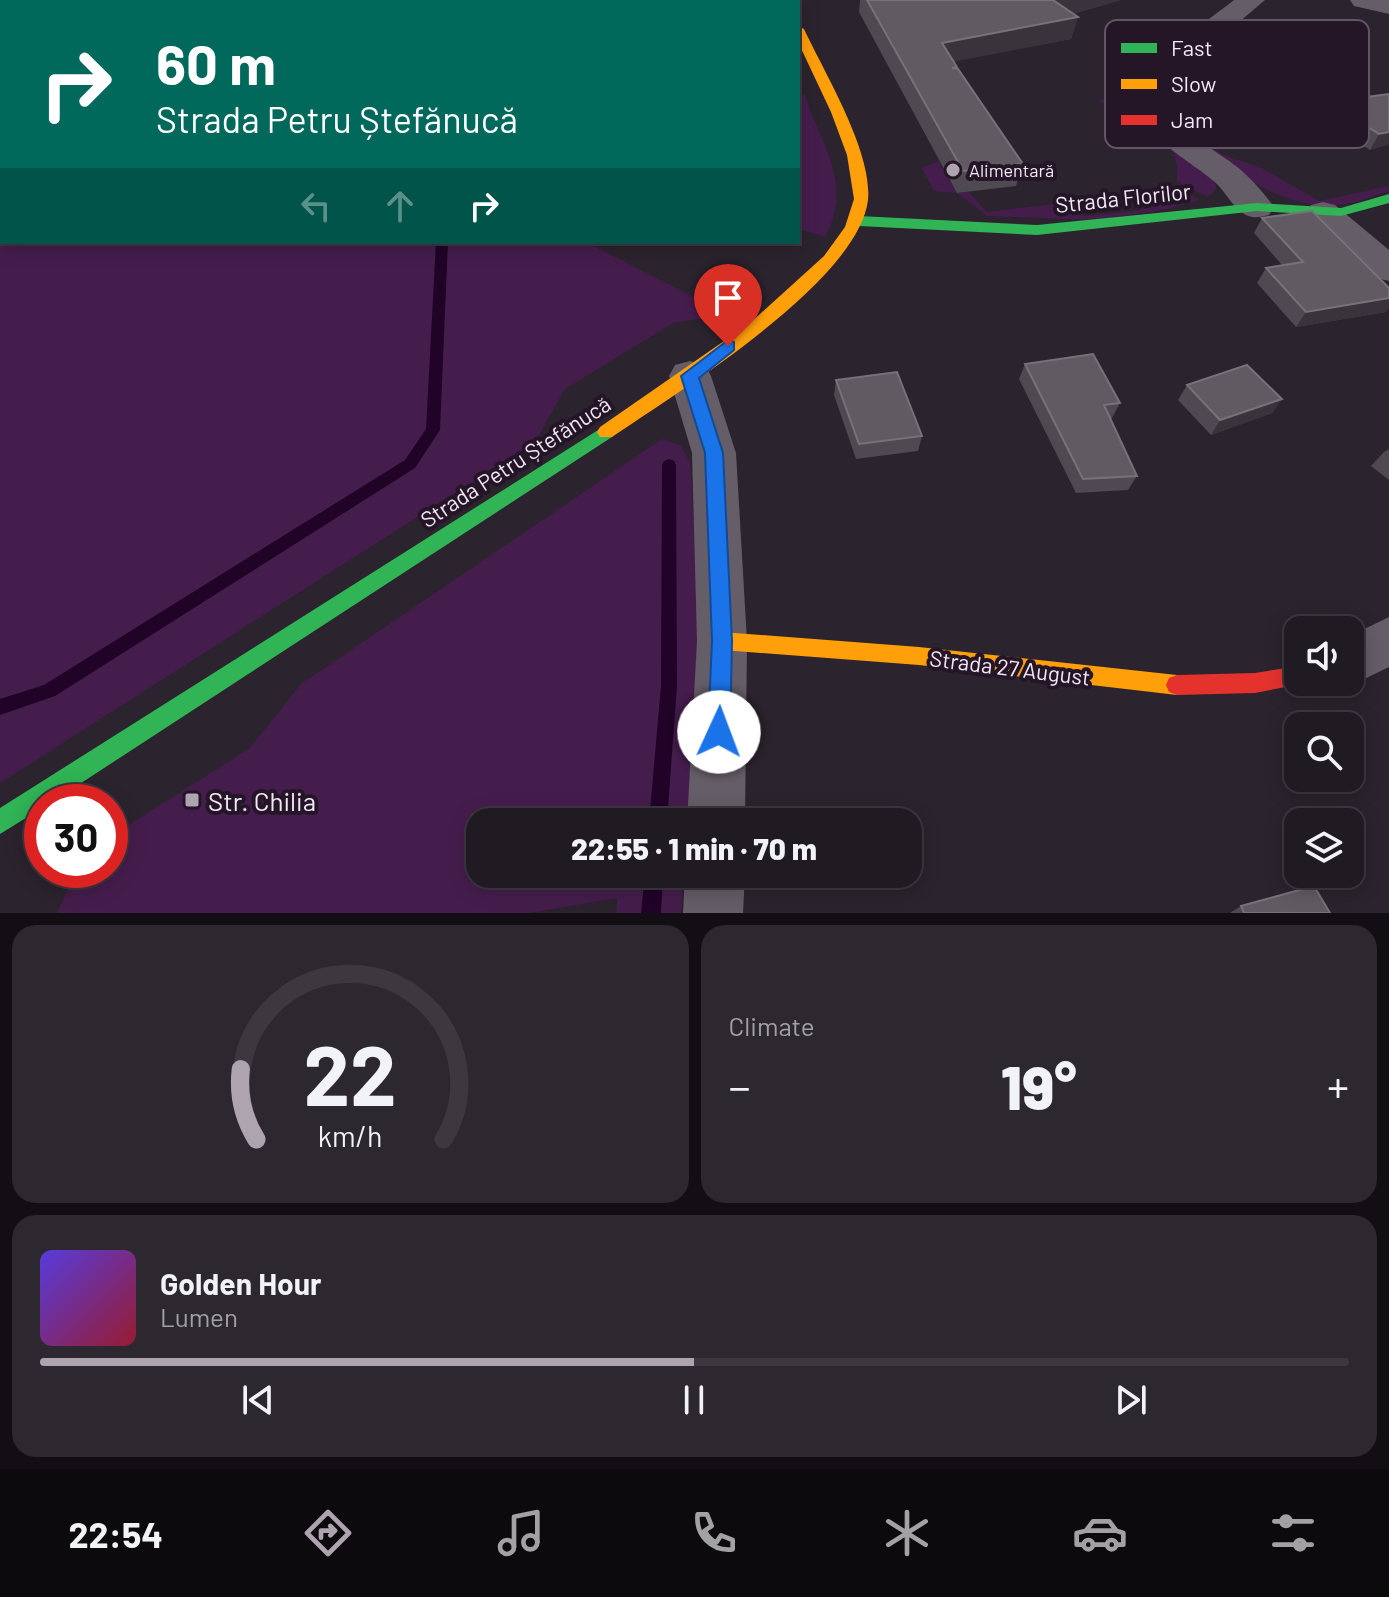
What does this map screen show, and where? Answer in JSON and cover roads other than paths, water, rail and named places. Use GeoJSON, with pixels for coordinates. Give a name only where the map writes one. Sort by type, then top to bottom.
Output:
{"type":"FeatureCollection","features":[{"type":"Feature","properties":{"kind":"main road"},"geometry":{"type":"LineString","coordinates":[[800,33],[851,146],[861,186],[859,221]]}},
{"type":"Feature","properties":{"kind":"main road","name":"Strada Florilor"},"geometry":{"type":"LineString","coordinates":[[859,221],[1037,230],[1083,228],[1257,207],[1323,213],[1355,210],[1389,198]]}},
{"type":"Feature","properties":{"kind":"main road","name":"Strada Petru Ștefănucă"},"geometry":{"type":"LineString","coordinates":[[0,822],[690,376],[806,285],[836,253],[859,221]]}},
{"type":"Feature","properties":{"kind":"main road","name":"Strada 27 August"},"geometry":{"type":"LineString","coordinates":[[722,641],[947,659],[1145,684],[1254,686],[1284,679]]}},
{"type":"Feature","properties":{"kind":"street"},"geometry":{"type":"LineString","coordinates":[[1226,20],[1251,0]]}},
{"type":"Feature","properties":{"kind":"street"},"geometry":{"type":"LineString","coordinates":[[1364,0],[1389,6]]}},
{"type":"Feature","properties":{"kind":"street"},"geometry":{"type":"LineString","coordinates":[[1191,148],[1228,176],[1257,207]]}},
{"type":"Feature","properties":{"kind":"street"},"geometry":{"type":"LineString","coordinates":[[1323,213],[1389,269]]}},
{"type":"Feature","properties":{"kind":"street"},"geometry":{"type":"LineString","coordinates":[[690,376],[714,453],[722,641],[716,808]]}},
{"type":"Feature","properties":{"kind":"street"},"geometry":{"type":"LineString","coordinates":[[1364,655],[1389,640]]}},
{"type":"Feature","properties":{"kind":"street"},"geometry":{"type":"LineString","coordinates":[[713,913],[714,888]]}},
{"type":"Feature","properties":{"kind":"waterway"},"geometry":{"type":"LineString","coordinates":[[0,707],[49,691],[410,464],[433,430],[442,244]]}},
{"type":"Feature","properties":{"kind":"waterway"},"geometry":{"type":"LineString","coordinates":[[659,808],[669,686],[669,465]]}},
{"type":"Feature","properties":{"kind":"waterway"},"geometry":{"type":"LineString","coordinates":[[651,913],[653,888]]}},
{"type":"Feature","properties":{"kind":"place","name":"Alimentară"},"geometry":{"type":"Point","coordinates":[953,170]}},
{"type":"Feature","properties":{"kind":"place","name":"Str. Chilia"},"geometry":{"type":"Point","coordinates":[192,800]}}]}
